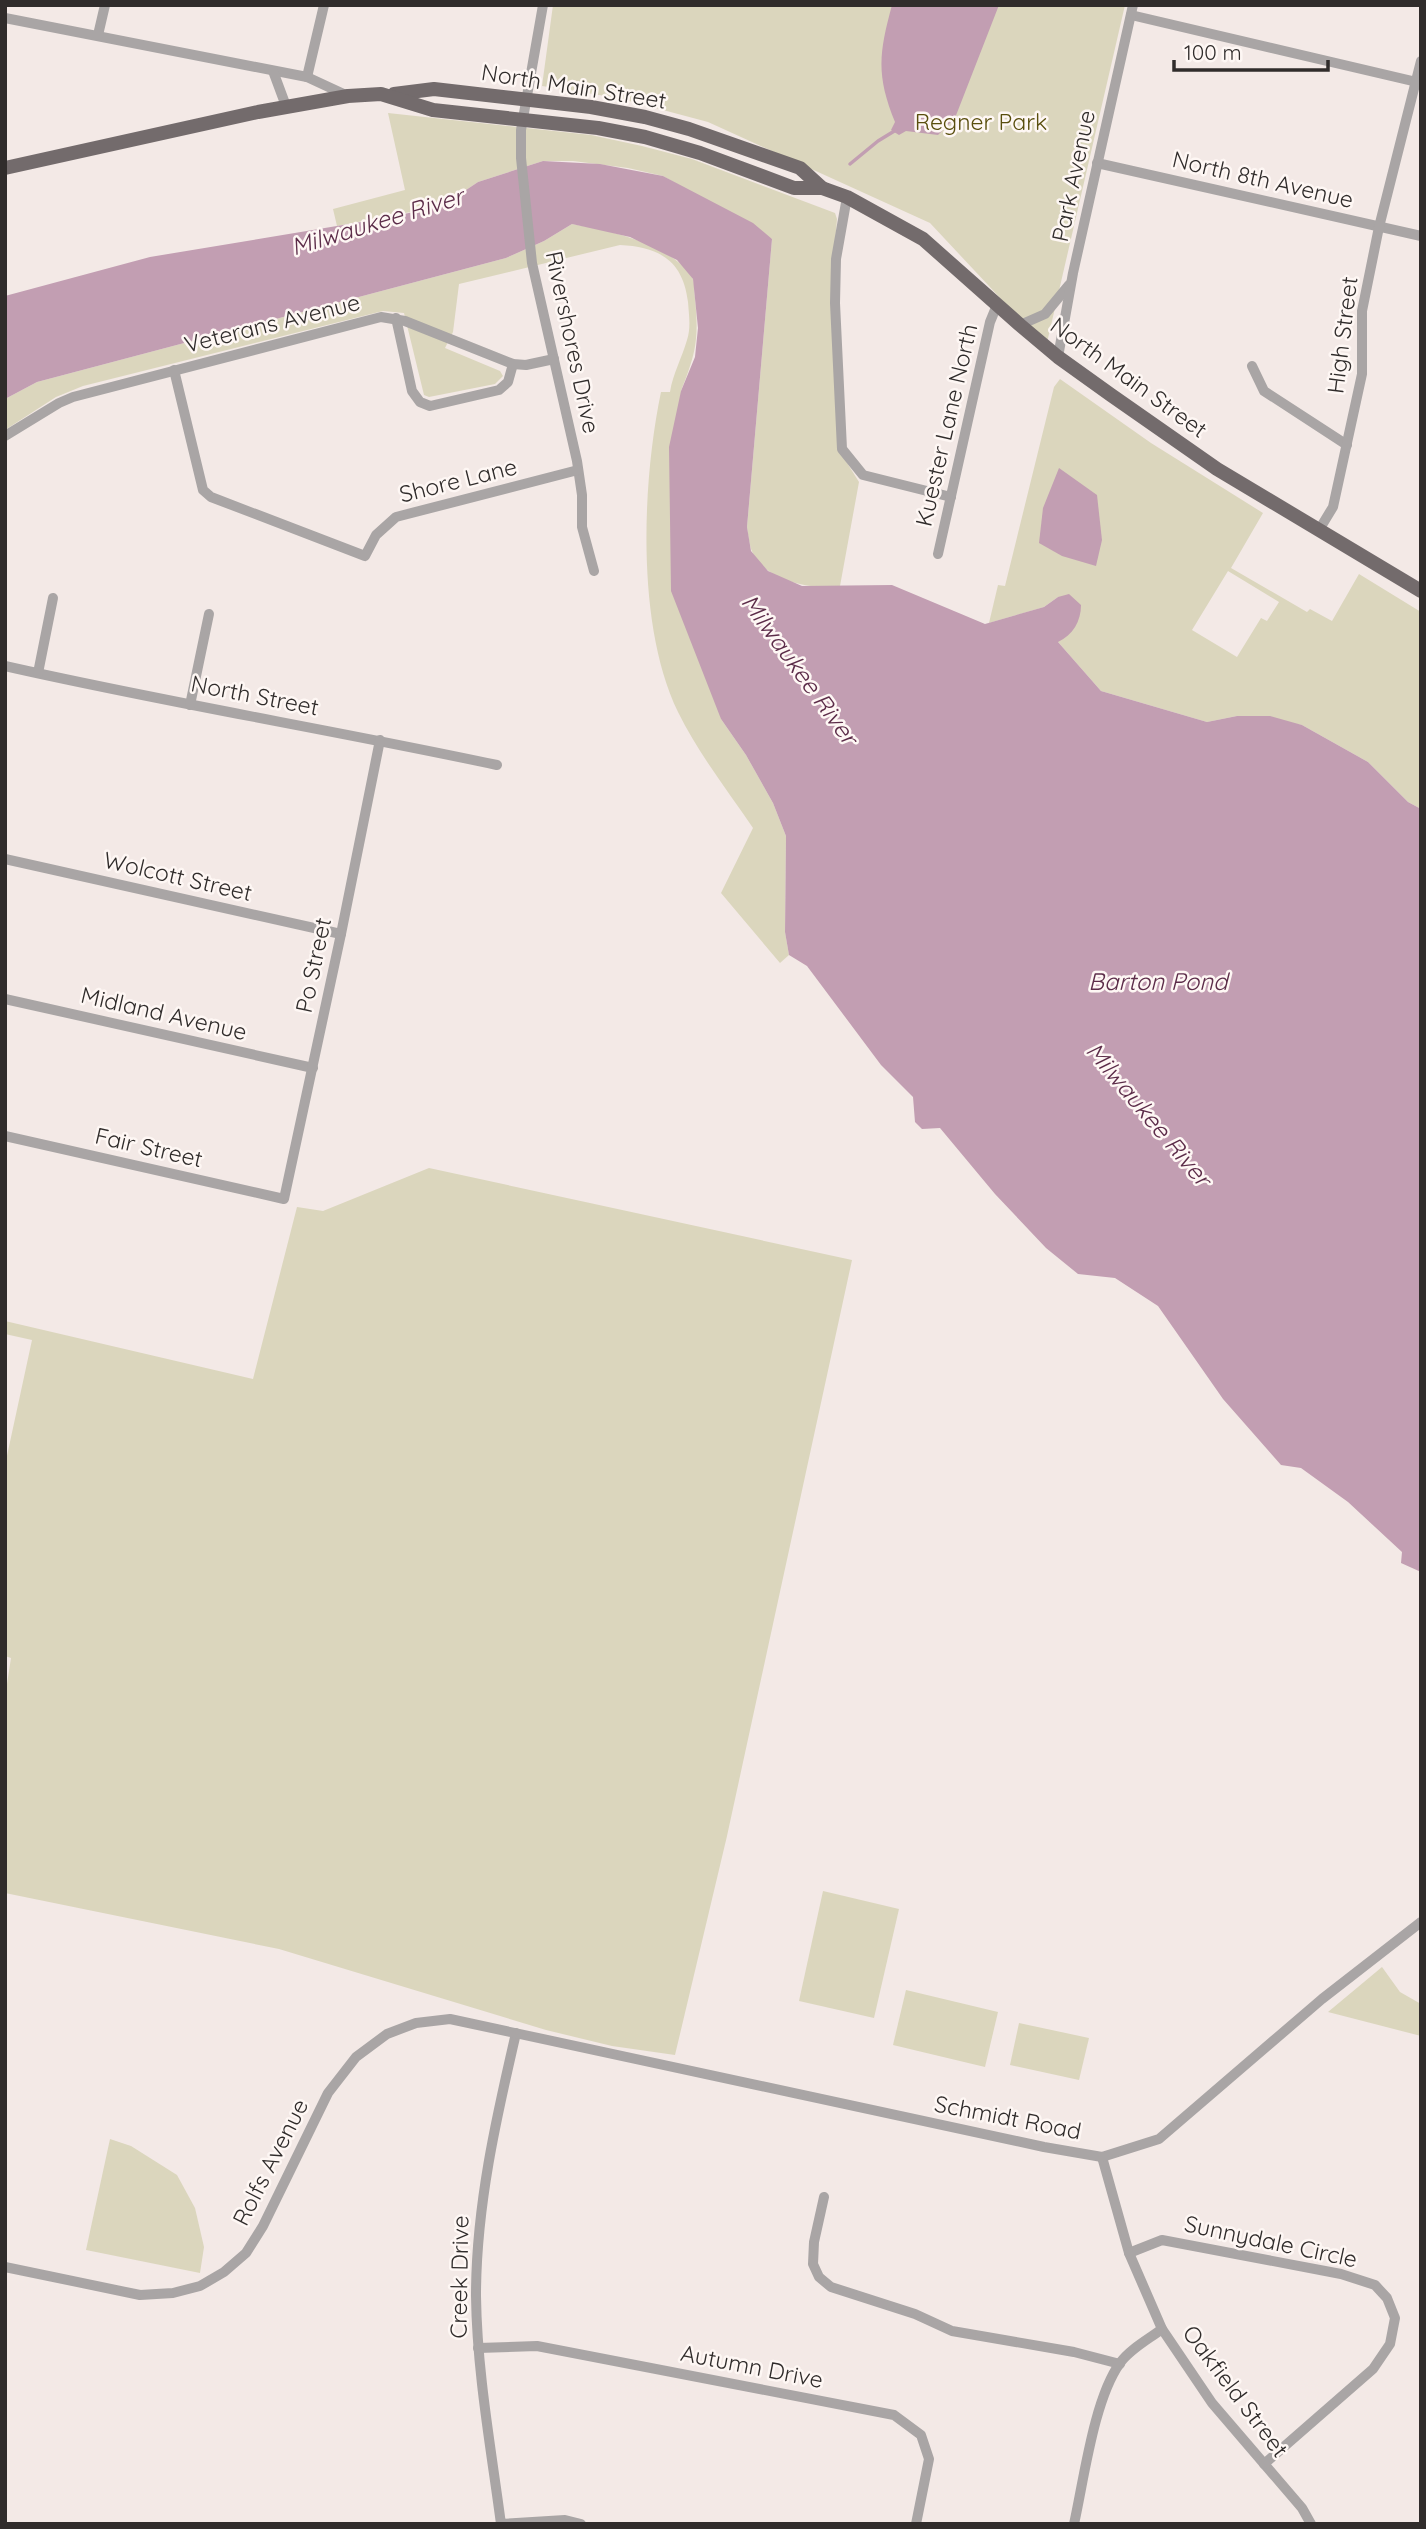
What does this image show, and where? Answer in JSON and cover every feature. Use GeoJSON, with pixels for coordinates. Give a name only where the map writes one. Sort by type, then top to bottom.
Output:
{"type":"FeatureCollection","features":[{"type":"Feature","properties":{"kind":"main road","name":"North Main Street"},"geometry":{"type":"LineString","coordinates":[[5,168],[286,106],[348,96],[389,95],[435,89],[591,107],[645,117],[689,129],[800,168],[822,188]]}},
{"type":"Feature","properties":{"kind":"main road","name":"North Main Street"},"geometry":{"type":"LineString","coordinates":[[389,95],[433,110],[598,128],[645,136],[794,188],[822,188],[847,197],[923,239],[1058,357],[1217,469],[1421,591]]}},
{"type":"Feature","properties":{"kind":"street"},"geometry":{"type":"LineString","coordinates":[[98,35],[105,5]]}},
{"type":"Feature","properties":{"kind":"street"},"geometry":{"type":"LineString","coordinates":[[307,78],[324,5]]}},
{"type":"Feature","properties":{"kind":"street","name":"Rivershores Drive"},"geometry":{"type":"LineString","coordinates":[[543,5],[523,119],[521,158],[532,263],[578,470],[582,495],[582,527],[594,571]]}},
{"type":"Feature","properties":{"kind":"street"},"geometry":{"type":"LineString","coordinates":[[1132,10],[1418,83]]}},
{"type":"Feature","properties":{"kind":"street","name":"Park Avenue"},"geometry":{"type":"LineString","coordinates":[[1058,357],[1071,283],[1132,10]]}},
{"type":"Feature","properties":{"kind":"street"},"geometry":{"type":"LineString","coordinates":[[5,18],[307,78],[348,96]]}},
{"type":"Feature","properties":{"kind":"street","name":"High Street"},"geometry":{"type":"LineString","coordinates":[[1319,530],[1334,507],[1362,374],[1362,311],[1380,227],[1418,83],[1421,61]]}},
{"type":"Feature","properties":{"kind":"street"},"geometry":{"type":"LineString","coordinates":[[273,71],[286,106]]}},
{"type":"Feature","properties":{"kind":"street","name":"North 8th Avenue"},"geometry":{"type":"LineString","coordinates":[[1097,163],[1421,236]]}},
{"type":"Feature","properties":{"kind":"street"},"geometry":{"type":"LineString","coordinates":[[847,197],[836,259],[835,292],[842,449],[863,475],[951,497]]}},
{"type":"Feature","properties":{"kind":"street"},"geometry":{"type":"LineString","coordinates":[[1020,326],[1045,314],[1071,283]]}},
{"type":"Feature","properties":{"kind":"street","name":"Kuester Lane North"},"geometry":{"type":"LineString","coordinates":[[938,554],[986,342],[997,305]]}},
{"type":"Feature","properties":{"kind":"street","name":"Veterans Avenue"},"geometry":{"type":"LineString","coordinates":[[5,436],[66,400],[381,317],[396,318],[513,364],[526,365],[554,359]]}},
{"type":"Feature","properties":{"kind":"street"},"geometry":{"type":"LineString","coordinates":[[396,318],[412,391],[420,402],[430,406],[499,390],[508,382],[513,364]]}},
{"type":"Feature","properties":{"kind":"street"},"geometry":{"type":"LineString","coordinates":[[1252,366],[1264,391],[1347,445]]}},
{"type":"Feature","properties":{"kind":"street","name":"Shore Lane"},"geometry":{"type":"LineString","coordinates":[[174,370],[203,490],[211,497],[365,556],[376,535],[396,517],[578,470]]}},
{"type":"Feature","properties":{"kind":"street"},"geometry":{"type":"LineString","coordinates":[[38,673],[54,598]]}},
{"type":"Feature","properties":{"kind":"street"},"geometry":{"type":"LineString","coordinates":[[190,705],[209,614]]}},
{"type":"Feature","properties":{"kind":"street","name":"North Street"},"geometry":{"type":"LineString","coordinates":[[5,666],[497,765]]}},
{"type":"Feature","properties":{"kind":"street","name":"Po Street"},"geometry":{"type":"LineString","coordinates":[[285,1199],[380,740]]}},
{"type":"Feature","properties":{"kind":"street","name":"Wolcott Street"},"geometry":{"type":"LineString","coordinates":[[5,859],[341,934]]}},
{"type":"Feature","properties":{"kind":"street","name":"Midland Avenue"},"geometry":{"type":"LineString","coordinates":[[5,999],[313,1068]]}},
{"type":"Feature","properties":{"kind":"street","name":"Fair Street"},"geometry":{"type":"LineString","coordinates":[[5,1136],[285,1199]]}},
{"type":"Feature","properties":{"kind":"street","name":"Schmidt Road"},"geometry":{"type":"LineString","coordinates":[[516,2033],[1044,2147],[1102,2157],[1159,2138],[1322,1999],[1421,1922]]}},
{"type":"Feature","properties":{"kind":"street","name":"Rolfs Avenue"},"geometry":{"type":"LineString","coordinates":[[5,2267],[140,2295],[173,2294],[200,2286],[225,2272],[246,2253],[263,2226],[328,2094],[356,2057],[387,2034],[416,2023],[450,2019],[516,2033]]}},
{"type":"Feature","properties":{"kind":"street","name":"Creek Drive"},"geometry":{"type":"LineString","coordinates":[[501,2524],[478,2348],[476,2294],[483,2186],[516,2033]]}},
{"type":"Feature","properties":{"kind":"street","name":"Oakfield Street"},"geometry":{"type":"LineString","coordinates":[[1102,2157],[1129,2253],[1162,2329],[1212,2403],[1302,2508],[1311,2524]]}},
{"type":"Feature","properties":{"kind":"street"},"geometry":{"type":"LineString","coordinates":[[824,2197],[814,2242],[813,2264],[819,2277],[831,2287],[915,2315],[952,2331],[1074,2352],[1119,2364]]}},
{"type":"Feature","properties":{"kind":"street","name":"Sunnydale Circle"},"geometry":{"type":"LineString","coordinates":[[1129,2253],[1162,2240],[1341,2274],[1375,2285],[1387,2298],[1395,2318],[1390,2344],[1373,2370],[1264,2464]]}},
{"type":"Feature","properties":{"kind":"street"},"geometry":{"type":"LineString","coordinates":[[1074,2524],[1101,2401],[1110,2378],[1119,2364],[1162,2329]]}},
{"type":"Feature","properties":{"kind":"street","name":"Autumn Drive"},"geometry":{"type":"LineString","coordinates":[[478,2348],[537,2346],[894,2415],[921,2435],[929,2459],[916,2524]]}},
{"type":"Feature","properties":{"kind":"street"},"geometry":{"type":"LineString","coordinates":[[501,2524],[565,2520],[581,2524]]}},
{"type":"Feature","properties":{"kind":"green space","name":"Regner Park"},"geometry":{"type":"Polygon","coordinates":[[[553,5],[1125,5],[1046,347],[930,223],[708,122],[618,98],[542,86],[553,5]]]}},
{"type":"Feature","properties":{"kind":"green space"},"geometry":{"type":"Polygon","coordinates":[[[388,113],[591,135],[642,146],[692,159],[835,213],[837,219],[832,280],[844,458],[859,482],[840,586],[802,584],[777,576],[757,560],[749,541],[747,527],[772,239],[663,176],[628,168],[573,161],[543,161],[478,182],[442,206],[337,226],[333,209],[405,190],[388,113]]]}},
{"type":"Feature","properties":{"kind":"green space"},"geometry":{"type":"Polygon","coordinates":[[[572,224],[603,230],[654,247],[682,265],[693,279],[696,335],[693,356],[681,391],[721,719],[746,755],[773,803],[786,836],[785,932],[789,955],[780,963],[721,893],[753,828],[704,757],[678,712],[664,677],[655,639],[647,554],[650,468],[661,392],[670,392],[689,326],[685,288],[675,266],[667,259],[647,249],[620,245],[459,284],[453,332],[445,348],[500,371],[503,376],[495,384],[429,397],[424,395],[404,313],[383,311],[83,386],[56,397],[5,430],[5,399],[37,382],[506,258],[544,241],[572,224]]]}},
{"type":"Feature","properties":{"kind":"green space"},"geometry":{"type":"Polygon","coordinates":[[[1060,379],[1151,443],[1263,513],[1231,568],[1307,612],[1310,609],[1332,621],[1359,574],[1421,612],[1421,809],[1408,802],[1368,762],[1302,725],[1237,716],[1207,722],[1101,691],[1058,642],[1058,597],[1044,607],[989,623],[998,585],[1005,586],[1054,387],[1060,379]],[[1228,571],[1192,630],[1237,657],[1261,618],[1267,621],[1279,602],[1228,571]]]}},
{"type":"Feature","properties":{"kind":"green space"},"geometry":{"type":"Polygon","coordinates":[[[429,1168],[852,1260],[727,1836],[675,2055],[612,2046],[546,2030],[279,1949],[5,1893],[5,1697],[11,1658],[5,1656],[5,1465],[32,1340],[5,1334],[5,1321],[253,1379],[297,1207],[323,1211],[429,1168]]]}},
{"type":"Feature","properties":{"kind":"green space"},"geometry":{"type":"Polygon","coordinates":[[[823,1891],[899,1909],[874,2018],[799,2001],[823,1891]]]}},
{"type":"Feature","properties":{"kind":"green space"},"geometry":{"type":"Polygon","coordinates":[[[1382,1967],[1400,1992],[1421,2004],[1421,2036],[1328,2012],[1382,1967]]]}},
{"type":"Feature","properties":{"kind":"green space"},"geometry":{"type":"Polygon","coordinates":[[[906,1990],[998,2012],[985,2067],[893,2045],[906,1990]]]}},
{"type":"Feature","properties":{"kind":"green space"},"geometry":{"type":"Polygon","coordinates":[[[1019,2023],[1089,2038],[1079,2080],[1010,2065],[1019,2023]]]}},
{"type":"Feature","properties":{"kind":"green space"},"geometry":{"type":"Polygon","coordinates":[[[110,2139],[131,2146],[177,2175],[195,2208],[204,2247],[200,2273],[86,2250],[110,2139]]]}},
{"type":"Feature","properties":{"kind":"water"},"geometry":{"type":"Polygon","coordinates":[[[892,5],[999,5],[955,118],[938,135],[906,131],[899,135],[891,130],[895,122],[882,77],[882,51],[892,5]]]}},
{"type":"Feature","properties":{"kind":"water","name":"Barton Pond"},"geometry":{"type":"Polygon","coordinates":[[[543,161],[600,164],[663,176],[753,223],[772,239],[747,527],[751,551],[768,571],[802,586],[892,585],[985,624],[1044,607],[1058,597],[1069,594],[1081,605],[1080,617],[1072,631],[1058,642],[1101,691],[1207,722],[1237,716],[1270,716],[1302,725],[1368,762],[1408,802],[1421,809],[1421,1572],[1401,1563],[1402,1552],[1348,1502],[1301,1468],[1281,1465],[1223,1399],[1158,1306],[1115,1278],[1078,1274],[1046,1248],[995,1194],[940,1128],[922,1129],[915,1122],[913,1097],[881,1065],[807,966],[789,955],[785,932],[786,836],[773,803],[746,755],[721,719],[671,591],[669,447],[681,391],[695,357],[698,328],[693,279],[677,260],[630,237],[572,224],[544,241],[506,258],[37,382],[5,399],[5,296],[150,257],[442,206],[478,182],[543,161]]]}},
{"type":"Feature","properties":{"kind":"water"},"geometry":{"type":"Polygon","coordinates":[[[1059,468],[1097,495],[1102,540],[1096,566],[1062,556],[1039,543],[1043,508],[1059,468]]]}},
{"type":"Feature","properties":{"kind":"waterway"},"geometry":{"type":"LineString","coordinates":[[850,164],[896,130]]}},
{"type":"Feature","properties":{"kind":"water label","name":"Milwaukee River"},"geometry":{"type":"Point","coordinates":[377,221]}},
{"type":"Feature","properties":{"kind":"water label","name":"Milwaukee River"},"geometry":{"type":"Point","coordinates":[800,669]}},
{"type":"Feature","properties":{"kind":"water label","name":"Milwaukee River"},"geometry":{"type":"Point","coordinates":[1149,1114]}}]}
